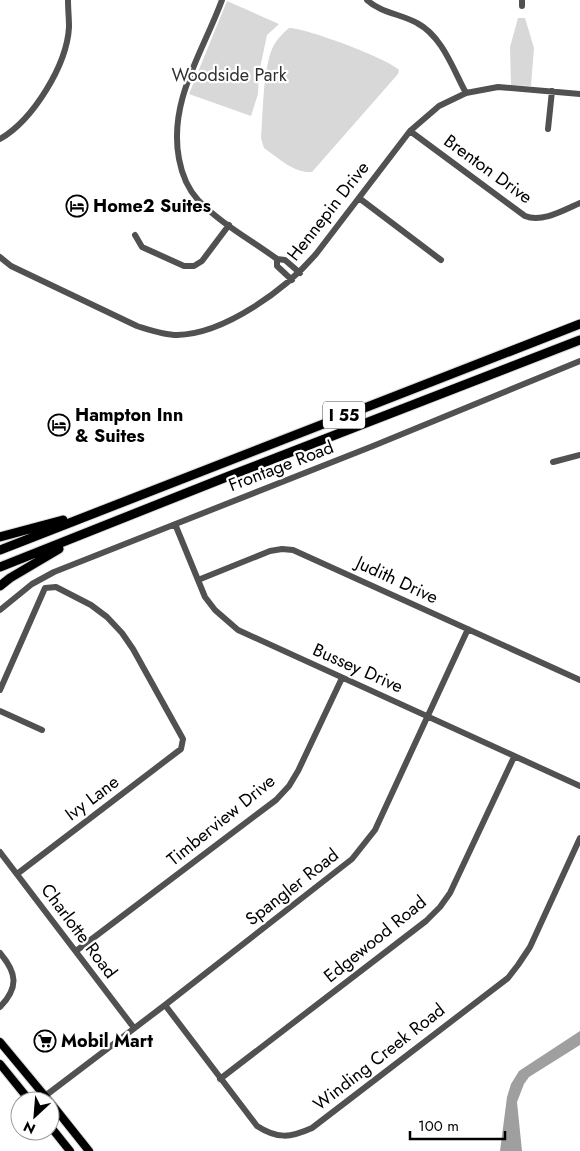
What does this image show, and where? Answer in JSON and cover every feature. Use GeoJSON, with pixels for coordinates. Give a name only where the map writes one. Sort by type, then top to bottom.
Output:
{"type":"FeatureCollection","features":[{"type":"Feature","properties":{"kind":"highway","name":"I 55"},"geometry":{"type":"LineString","coordinates":[[0,550],[580,324]]}},
{"type":"Feature","properties":{"kind":"highway","name":"I 55"},"geometry":{"type":"LineString","coordinates":[[0,567],[580,340]]}},
{"type":"Feature","properties":{"kind":"highway"},"geometry":{"type":"LineString","coordinates":[[0,537],[109,506]]}},
{"type":"Feature","properties":{"kind":"highway"},"geometry":{"type":"LineString","coordinates":[[0,586],[78,537]]}},
{"type":"Feature","properties":{"kind":"main road"},"geometry":{"type":"LineString","coordinates":[[0,1042],[41,1091]]}},
{"type":"Feature","properties":{"kind":"main road"},"geometry":{"type":"LineString","coordinates":[[0,1064],[22,1091]]}},
{"type":"Feature","properties":{"kind":"main road"},"geometry":{"type":"LineString","coordinates":[[60,1115],[89,1151]]}},
{"type":"Feature","properties":{"kind":"main road"},"geometry":{"type":"LineString","coordinates":[[60,1138],[70,1151]]}},
{"type":"Feature","properties":{"kind":"street"},"geometry":{"type":"LineString","coordinates":[[0,138],[23,121],[42,97],[53,77],[63,53],[69,28],[68,0]]}},
{"type":"Feature","properties":{"kind":"street"},"geometry":{"type":"LineString","coordinates":[[222,0],[188,80],[177,124],[176,144],[181,168],[186,185],[208,209],[277,259],[285,260],[300,273]]}},
{"type":"Feature","properties":{"kind":"street"},"geometry":{"type":"LineString","coordinates":[[368,0],[374,6],[418,23],[432,34],[443,49],[466,93]]}},
{"type":"Feature","properties":{"kind":"street","name":"Hennepin Drive"},"geometry":{"type":"LineString","coordinates":[[11,266],[137,326],[175,335],[194,334],[215,327],[264,301],[300,273],[410,131],[439,106],[466,93],[498,87],[580,94]]}},
{"type":"Feature","properties":{"kind":"street"},"geometry":{"type":"LineString","coordinates":[[548,129],[552,91]]}},
{"type":"Feature","properties":{"kind":"street","name":"Brenton Drive"},"geometry":{"type":"LineString","coordinates":[[410,131],[525,216],[531,218],[544,217],[580,203]]}},
{"type":"Feature","properties":{"kind":"street"},"geometry":{"type":"LineString","coordinates":[[358,198],[441,260]]}},
{"type":"Feature","properties":{"kind":"street"},"geometry":{"type":"LineString","coordinates":[[136,235],[142,247],[184,266],[194,266],[202,261],[229,225]]}},
{"type":"Feature","properties":{"kind":"street"},"geometry":{"type":"LineString","coordinates":[[0,257],[11,266]]}},
{"type":"Feature","properties":{"kind":"street"},"geometry":{"type":"LineString","coordinates":[[277,259],[277,266],[292,280]]}},
{"type":"Feature","properties":{"kind":"street"},"geometry":{"type":"LineString","coordinates":[[0,264],[11,266]]}},
{"type":"Feature","properties":{"kind":"street","name":"Frontage Road"},"geometry":{"type":"LineString","coordinates":[[0,610],[32,584],[54,572],[373,446],[580,361]]}},
{"type":"Feature","properties":{"kind":"street"},"geometry":{"type":"LineString","coordinates":[[553,462],[580,455]]}},
{"type":"Feature","properties":{"kind":"street","name":"Bussey Drive"},"geometry":{"type":"LineString","coordinates":[[175,524],[205,597],[238,630],[580,786]]}},
{"type":"Feature","properties":{"kind":"street","name":"Judith Drive"},"geometry":{"type":"LineString","coordinates":[[198,580],[270,551],[293,550],[580,680]]}},
{"type":"Feature","properties":{"kind":"street","name":"Ivy Lane"},"geometry":{"type":"LineString","coordinates":[[0,690],[46,588],[52,586],[74,595],[91,605],[107,617],[122,633],[133,648],[183,740],[181,749],[18,874]]}},
{"type":"Feature","properties":{"kind":"street","name":"Spangler Road"},"geometry":{"type":"LineString","coordinates":[[59,1091],[134,1028],[352,859],[375,830],[468,629]]}},
{"type":"Feature","properties":{"kind":"street","name":"Timberview Drive"},"geometry":{"type":"LineString","coordinates":[[76,951],[276,800],[289,786],[298,771],[342,678]]}},
{"type":"Feature","properties":{"kind":"street"},"geometry":{"type":"LineString","coordinates":[[0,712],[42,730]]}},
{"type":"Feature","properties":{"kind":"street","name":"Edgewood Road"},"geometry":{"type":"LineString","coordinates":[[220,1080],[426,921],[440,907],[450,893],[514,757]]}},
{"type":"Feature","properties":{"kind":"street","name":"Winding Creek Road"},"geometry":{"type":"LineString","coordinates":[[164,1005],[257,1126],[277,1136],[300,1134],[312,1128],[508,978],[530,947],[580,838]]}},
{"type":"Feature","properties":{"kind":"street","name":"Charlotte Road"},"geometry":{"type":"LineString","coordinates":[[0,852],[134,1028]]}},
{"type":"Feature","properties":{"kind":"street"},"geometry":{"type":"LineString","coordinates":[[0,953],[9,964],[14,983],[6,1000],[0,1007]]}},
{"type":"Feature","properties":{"kind":"green space","name":"Woodside Park"},"geometry":{"type":"Polygon","coordinates":[[[227,1],[279,24],[267,35],[259,73],[258,94],[251,116],[189,94],[227,1]]]}},
{"type":"Feature","properties":{"kind":"green space"},"geometry":{"type":"Polygon","coordinates":[[[518,18],[525,18],[534,48],[531,86],[511,85],[510,47],[518,18]]]}},
{"type":"Feature","properties":{"kind":"green space"},"geometry":{"type":"Polygon","coordinates":[[[289,28],[346,44],[379,58],[399,70],[398,74],[312,172],[299,170],[281,160],[264,148],[261,138],[265,80],[269,58],[275,43],[289,28]]]}},
{"type":"Feature","properties":{"kind":"shaded area"},"geometry":{"type":"Polygon","coordinates":[[[580,1031],[580,1045],[529,1077],[524,1084],[517,1102],[522,1151],[500,1151],[507,1097],[511,1084],[519,1071],[580,1031]]]}},
{"type":"Feature","properties":{"kind":"place","name":"Home2 Suites"},"geometry":{"type":"Point","coordinates":[77,206]}},
{"type":"Feature","properties":{"kind":"place","name":"Hampton Inn & Suites"},"geometry":{"type":"Point","coordinates":[59,425]}},
{"type":"Feature","properties":{"kind":"place","name":"Mobil Mart"},"geometry":{"type":"Point","coordinates":[45,1041]}}]}
